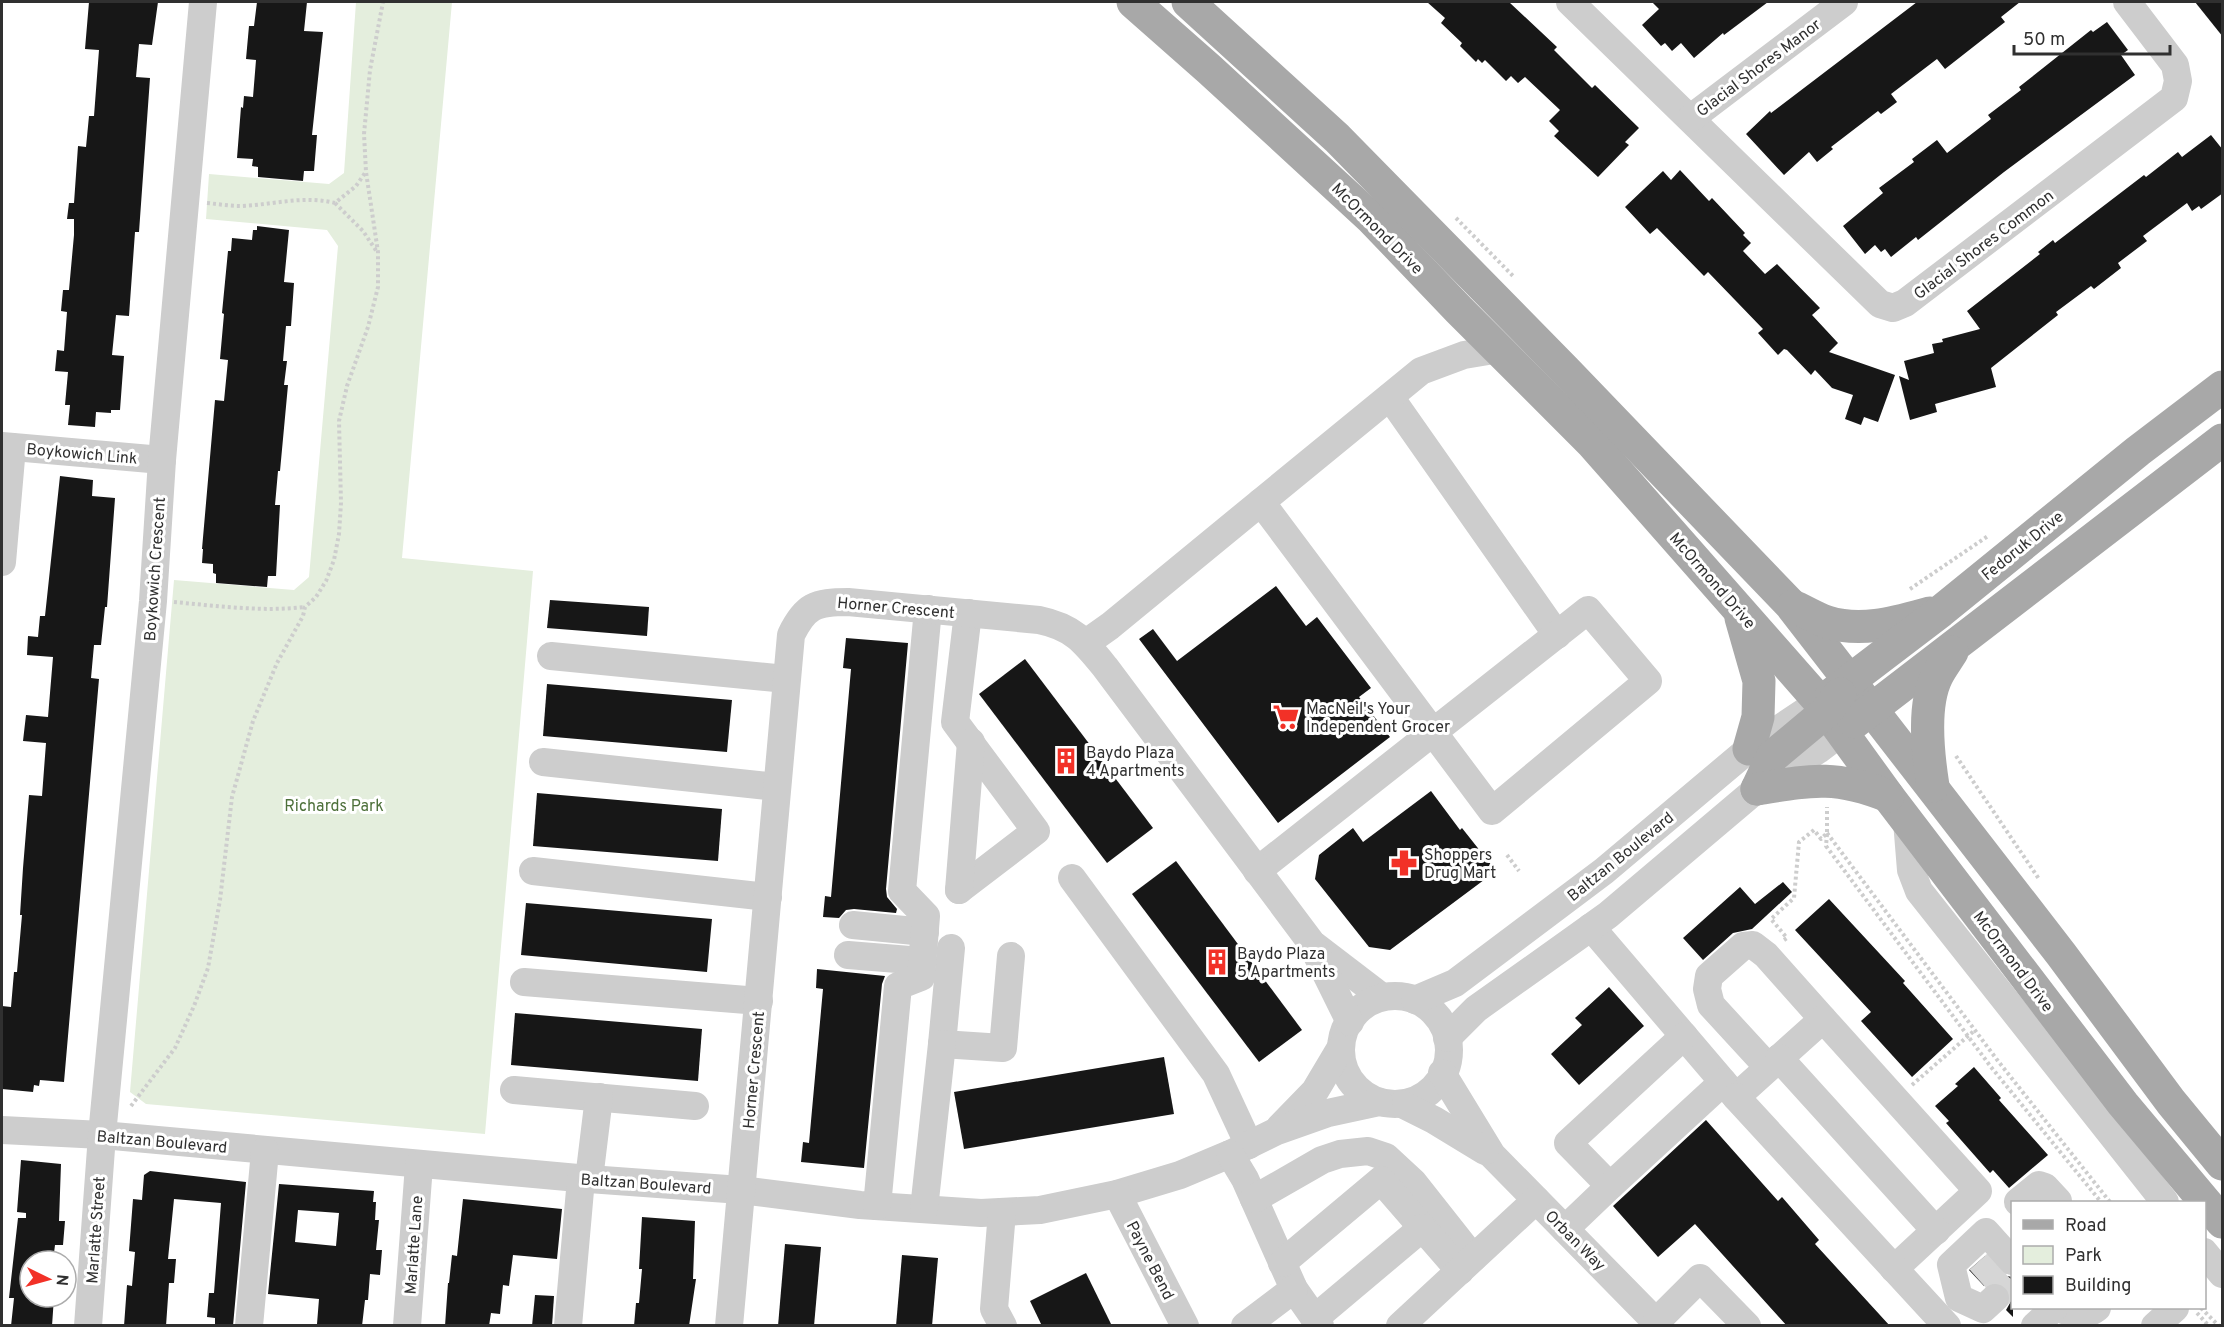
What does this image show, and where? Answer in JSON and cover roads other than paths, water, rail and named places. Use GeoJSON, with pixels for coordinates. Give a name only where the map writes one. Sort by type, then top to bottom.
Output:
{"type":"FeatureCollection","features":[{"type":"Feature","properties":{"kind":"main road","name":"McOrmond Drive"},"geometry":{"type":"LineString","coordinates":[[1133,2],[1371,218],[1458,310],[1500,349],[1592,443],[1830,715],[2123,1104],[2205,1201]]}},
{"type":"Feature","properties":{"kind":"main road","name":"McOrmond Drive"},"geometry":{"type":"LineString","coordinates":[[1188,2],[1337,138],[1558,362],[1790,604],[1934,788],[2171,1102],[2223,1164]]}},
{"type":"Feature","properties":{"kind":"main road","name":"Fedoruk Drive"},"geometry":{"type":"LineString","coordinates":[[1830,715],[1850,681],[1941,611],[2138,451],[2223,387]]}},
{"type":"Feature","properties":{"kind":"main road"},"geometry":{"type":"LineString","coordinates":[[1757,789],[1772,757],[1830,715],[1872,710],[2223,440]]}},
{"type":"Feature","properties":{"kind":"main road"},"geometry":{"type":"LineString","coordinates":[[1790,604],[1827,622],[1862,627],[1881,626],[1941,611]]}},
{"type":"Feature","properties":{"kind":"main road"},"geometry":{"type":"LineString","coordinates":[[1739,610],[1759,681],[1758,717],[1749,749]]}},
{"type":"Feature","properties":{"kind":"main road"},"geometry":{"type":"LineString","coordinates":[[1934,788],[1927,730],[1932,695],[1936,677],[1958,643]]}},
{"type":"Feature","properties":{"kind":"main road"},"geometry":{"type":"LineString","coordinates":[[1757,789],[1807,781],[1859,785],[1898,808]]}},
{"type":"Feature","properties":{"kind":"main road","name":"McOrmond Drive"},"geometry":{"type":"LineString","coordinates":[[2206,1202],[2223,1222]]}},
{"type":"Feature","properties":{"kind":"street","name":"Boykowich Crescent"},"geometry":{"type":"LineString","coordinates":[[102,1135],[153,601],[162,460],[203,2]]}},
{"type":"Feature","properties":{"kind":"street","name":"Glacial Shores Manor"},"geometry":{"type":"LineString","coordinates":[[1570,2],[1691,118],[1844,2]]}},
{"type":"Feature","properties":{"kind":"street","name":"Glacial Shores Common"},"geometry":{"type":"LineString","coordinates":[[1691,118],[1880,304],[1893,308],[1905,303],[2174,98],[2178,81],[2175,65],[2127,2]]}},
{"type":"Feature","properties":{"kind":"street"},"geometry":{"type":"LineString","coordinates":[[1086,643],[1110,626],[1421,371],[1464,355],[1500,349]]}},
{"type":"Feature","properties":{"kind":"street"},"geometry":{"type":"LineString","coordinates":[[1390,397],[1557,635]]}},
{"type":"Feature","properties":{"kind":"street","name":"Boykowich Link"},"geometry":{"type":"LineString","coordinates":[[7,447],[162,460]]}},
{"type":"Feature","properties":{"kind":"street"},"geometry":{"type":"LineString","coordinates":[[2,562],[7,447]]}},
{"type":"Feature","properties":{"kind":"street"},"geometry":{"type":"LineString","coordinates":[[1257,871],[1433,734],[1588,610],[1648,681],[1492,811],[1433,734],[1261,502]]}},
{"type":"Feature","properties":{"kind":"street","name":"Horner Crescent"},"geometry":{"type":"LineString","coordinates":[[729,1326],[791,635],[801,615],[824,602],[848,602],[1039,620],[1059,624],[1086,643],[1310,942],[1350,1022]]}},
{"type":"Feature","properties":{"kind":"street"},"geometry":{"type":"LineString","coordinates":[[877,1206],[898,986],[921,977],[926,916],[902,891],[928,609]]}},
{"type":"Feature","properties":{"kind":"street"},"geometry":{"type":"LineString","coordinates":[[968,613],[955,722],[971,742]]}},
{"type":"Feature","properties":{"kind":"street"},"geometry":{"type":"LineString","coordinates":[[551,656],[786,679]]}},
{"type":"Feature","properties":{"kind":"street","name":"Baltzan Boulevard"},"geometry":{"type":"LineString","coordinates":[[1415,1000],[1455,983],[1604,871],[1749,749],[1830,715]]}},
{"type":"Feature","properties":{"kind":"street"},"geometry":{"type":"LineString","coordinates":[[543,762],[777,787]]}},
{"type":"Feature","properties":{"kind":"street"},"geometry":{"type":"LineString","coordinates":[[1447,1038],[1476,1009],[1591,927],[1676,859],[1757,789]]}},
{"type":"Feature","properties":{"kind":"street"},"geometry":{"type":"LineString","coordinates":[[1898,808],[1911,870],[1918,891],[2163,1201]]}},
{"type":"Feature","properties":{"kind":"street"},"geometry":{"type":"LineString","coordinates":[[533,871],[768,897]]}},
{"type":"Feature","properties":{"kind":"street"},"geometry":{"type":"LineString","coordinates":[[1072,878],[1216,1074],[1254,1199],[1294,1289],[1318,1322],[1422,1228]]}},
{"type":"Feature","properties":{"kind":"street"},"geometry":{"type":"LineString","coordinates":[[853,925],[924,932]]}},
{"type":"Feature","properties":{"kind":"street"},"geometry":{"type":"LineString","coordinates":[[1591,927],[1729,1090],[1946,1325],[1992,1276]]}},
{"type":"Feature","properties":{"kind":"street","name":"Horner Crescent"},"geometry":{"type":"LineString","coordinates":[[1310,942],[1382,997]]}},
{"type":"Feature","properties":{"kind":"street"},"geometry":{"type":"LineString","coordinates":[[1894,1269],[1936,1232],[1978,1191],[1766,955],[1753,945],[1743,946],[1709,976],[1707,988],[1711,1005],[1774,1063],[1936,1232]]}},
{"type":"Feature","properties":{"kind":"street"},"geometry":{"type":"LineString","coordinates":[[924,1209],[951,948]]}},
{"type":"Feature","properties":{"kind":"street"},"geometry":{"type":"LineString","coordinates":[[848,955],[922,961]]}},
{"type":"Feature","properties":{"kind":"street"},"geometry":{"type":"LineString","coordinates":[[942,1044],[1003,1048],[1011,956]]}},
{"type":"Feature","properties":{"kind":"street"},"geometry":{"type":"LineString","coordinates":[[524,982],[759,1001]]}},
{"type":"Feature","properties":{"kind":"street"},"geometry":{"type":"LineString","coordinates":[[1399,996],[1415,1000],[1430,1008],[1441,1022],[1447,1038],[1448,1060],[1439,1081],[1423,1096],[1391,1103],[1364,1094],[1351,1082],[1343,1067],[1340,1049],[1344,1031],[1367,1003],[1382,997],[1399,996]]}},
{"type":"Feature","properties":{"kind":"street"},"geometry":{"type":"LineString","coordinates":[[1565,1229],[1610,1186],[1729,1090],[1774,1063],[1823,1019]]}},
{"type":"Feature","properties":{"kind":"street"},"geometry":{"type":"LineString","coordinates":[[1610,1186],[1568,1143],[1684,1036]]}},
{"type":"Feature","properties":{"kind":"street","name":"Baltzan Boulevard"},"geometry":{"type":"LineString","coordinates":[[1277,1131],[1315,1091],[1340,1049]]}},
{"type":"Feature","properties":{"kind":"street","name":"Orban Way"},"geometry":{"type":"LineString","coordinates":[[1442,1073],[1492,1155],[1658,1324]]}},
{"type":"Feature","properties":{"kind":"street"},"geometry":{"type":"LineString","coordinates":[[514,1090],[695,1106]]}},
{"type":"Feature","properties":{"kind":"street"},"geometry":{"type":"LineString","coordinates":[[568,1326],[585,1179],[599,1097]]}},
{"type":"Feature","properties":{"kind":"street","name":"Baltzan Boulevard"},"geometry":{"type":"LineString","coordinates":[[2,1130],[102,1135],[419,1165],[741,1190],[877,1206],[981,1213],[1040,1210],[1117,1194],[1180,1175],[1240,1150],[1277,1131],[1329,1113],[1391,1103]]}},
{"type":"Feature","properties":{"kind":"street","name":"Orban Way"},"geometry":{"type":"LineString","coordinates":[[1391,1103],[1434,1120],[1492,1155]]}},
{"type":"Feature","properties":{"kind":"street","name":"Marlatte Street"},"geometry":{"type":"LineString","coordinates":[[88,1326],[102,1135]]}},
{"type":"Feature","properties":{"kind":"street"},"geometry":{"type":"LineString","coordinates":[[249,1326],[265,1151]]}},
{"type":"Feature","properties":{"kind":"street"},"geometry":{"type":"LineString","coordinates":[[1254,1199],[1322,1160],[1340,1154],[1368,1151],[1386,1157],[1413,1182],[1467,1264]]}},
{"type":"Feature","properties":{"kind":"street","name":"Marlatte Lane"},"geometry":{"type":"LineString","coordinates":[[407,1326],[419,1165]]}},
{"type":"Feature","properties":{"kind":"street"},"geometry":{"type":"LineString","coordinates":[[1282,1263],[1381,1180],[1422,1228],[1467,1264]]}},
{"type":"Feature","properties":{"kind":"street"},"geometry":{"type":"LineString","coordinates":[[2020,1201],[2039,1185],[2045,1187],[2058,1201]]}},
{"type":"Feature","properties":{"kind":"street","name":"Payne Bend"},"geometry":{"type":"LineString","coordinates":[[1117,1194],[1185,1326]]}},
{"type":"Feature","properties":{"kind":"street"},"geometry":{"type":"LineString","coordinates":[[1400,1326],[1536,1200]]}},
{"type":"Feature","properties":{"kind":"street"},"geometry":{"type":"LineString","coordinates":[[1992,1276],[1951,1265],[2011,1209]]}},
{"type":"Feature","properties":{"kind":"street"},"geometry":{"type":"LineString","coordinates":[[1002,1212],[994,1309],[1003,1326]]}},
{"type":"Feature","properties":{"kind":"street"},"geometry":{"type":"LineString","coordinates":[[1986,1232],[1992,1276]]}},
{"type":"Feature","properties":{"kind":"street"},"geometry":{"type":"LineString","coordinates":[[1658,1324],[1700,1278],[1747,1326]]}},
{"type":"Feature","properties":{"kind":"street"},"geometry":{"type":"LineString","coordinates":[[1245,1326],[1294,1289]]}},
{"type":"Feature","properties":{"kind":"street"},"geometry":{"type":"LineString","coordinates":[[2035,1326],[2053,1309]]}},
{"type":"Feature","properties":{"kind":"street"},"geometry":{"type":"LineString","coordinates":[[2061,1309],[2080,1315],[2096,1309]]}},
{"type":"Feature","properties":{"kind":"street"},"geometry":{"type":"LineString","coordinates":[[2155,1326],[2174,1309]]}},
{"type":"Feature","properties":{"kind":"tunnel"},"geometry":{"type":"LineString","coordinates":[[1979,1280],[1999,1262]]}},
{"type":"Feature","properties":{"kind":"tunnel"},"geometry":{"type":"LineString","coordinates":[[1995,1298],[2011,1281]]}},
{"type":"Feature","properties":{"kind":"place","name":"MacNeil's Your Independent Grocer"},"geometry":{"type":"Point","coordinates":[1286,717]}},
{"type":"Feature","properties":{"kind":"place","name":"Baydo Plaza 4 Apartments"},"geometry":{"type":"Point","coordinates":[1066,761]}},
{"type":"Feature","properties":{"kind":"place","name":"Shoppers Drug Mart"},"geometry":{"type":"Point","coordinates":[1404,863]}},
{"type":"Feature","properties":{"kind":"place","name":"Baydo Plaza 5 Apartments"},"geometry":{"type":"Point","coordinates":[1217,962]}},
{"type":"Feature","properties":{"kind":"park label","name":"Richards Park"},"geometry":{"type":"Point","coordinates":[334,805]}}]}
